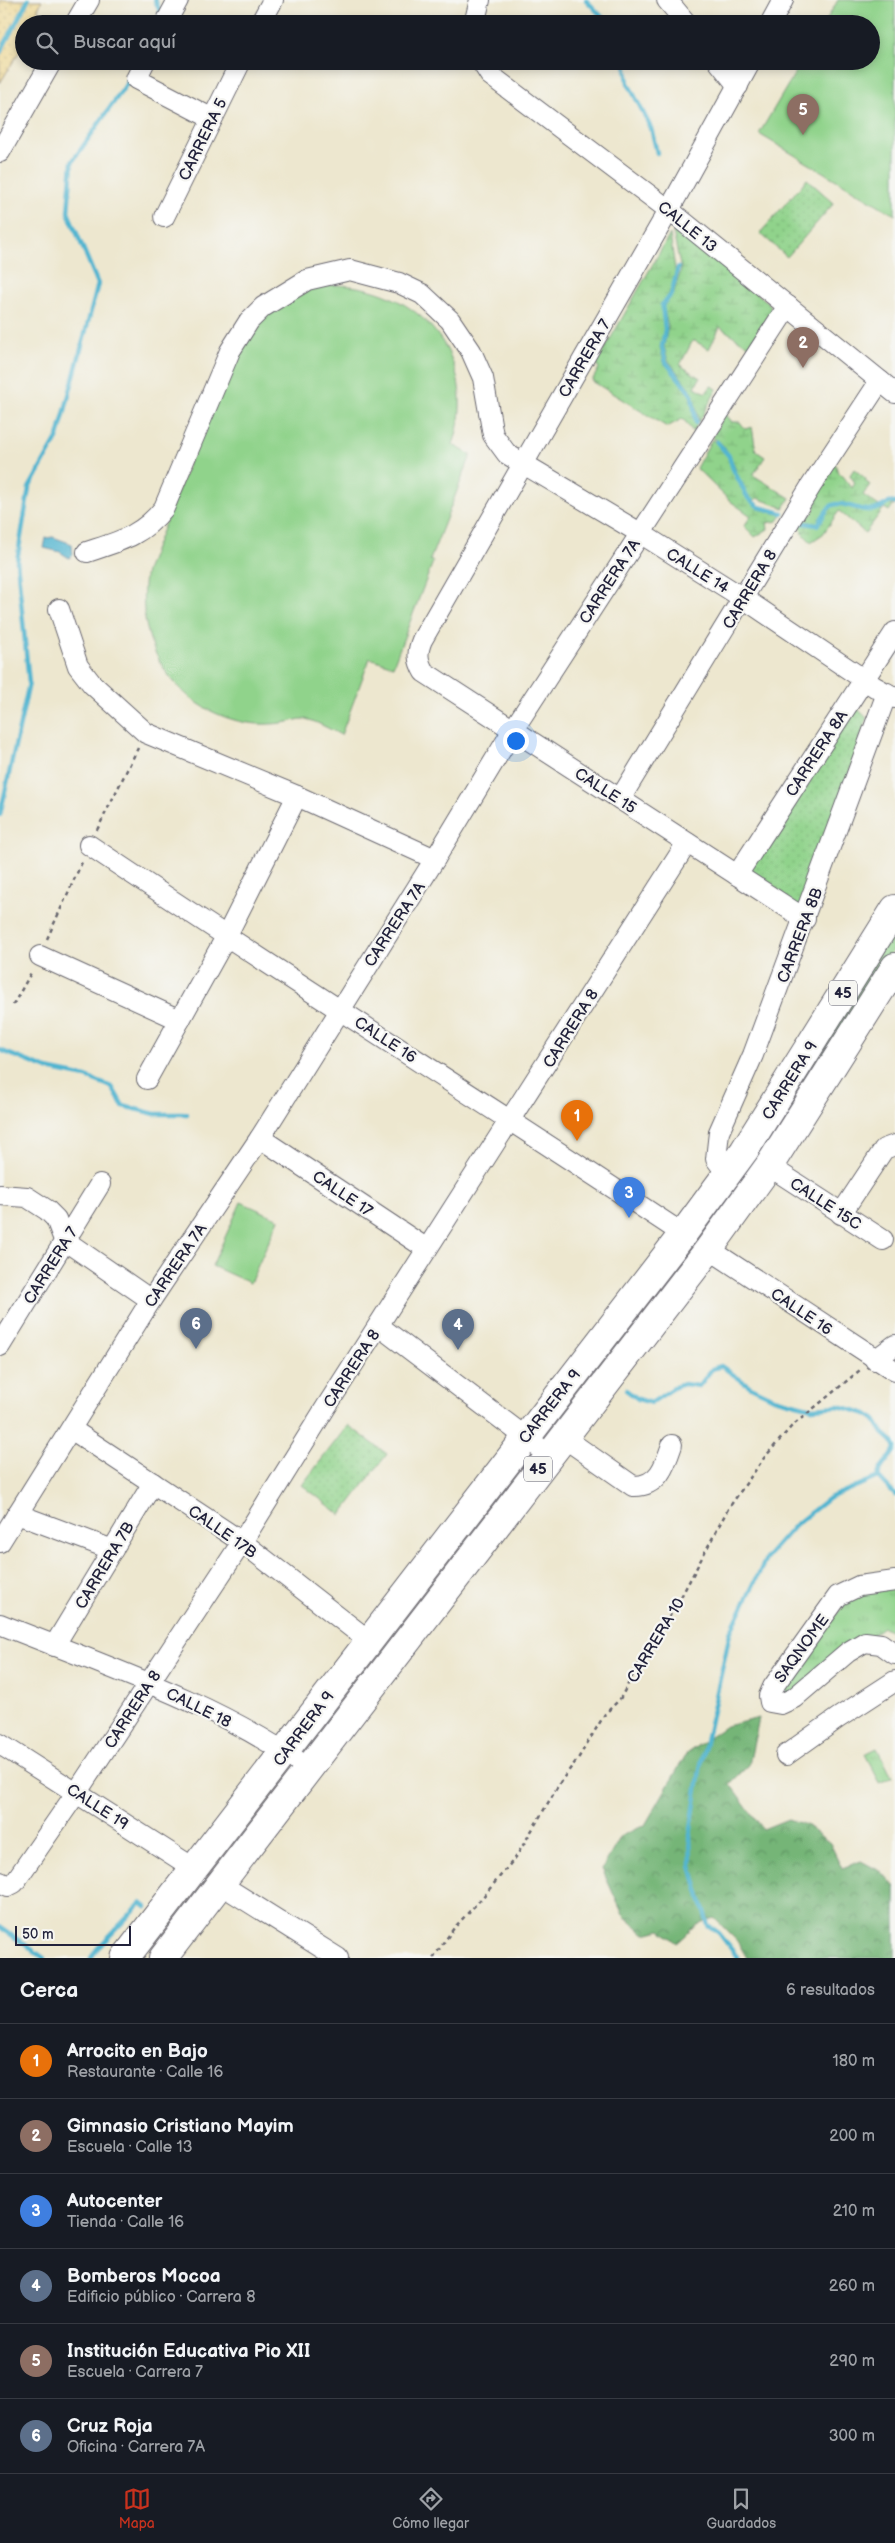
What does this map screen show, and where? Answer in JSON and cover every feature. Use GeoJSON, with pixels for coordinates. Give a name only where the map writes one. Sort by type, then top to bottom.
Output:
{"type":"FeatureCollection","features":[{"type":"Feature","properties":{"kind":"highway","name":"CARRERA 9"},"geometry":{"type":"LineString","coordinates":[[125,1958],[683,1234],[727,1174],[781,1094],[895,909]]}},
{"type":"Feature","properties":{"kind":"highway","name":"CARRERA 9"},"geometry":{"type":"LineString","coordinates":[[163,1958],[709,1249],[769,1166],[894,972]]}},
{"type":"Feature","properties":{"kind":"street"},"geometry":{"type":"LineString","coordinates":[[81,15],[90,0]]}},
{"type":"Feature","properties":{"kind":"street"},"geometry":{"type":"LineString","coordinates":[[170,15],[178,0]]}},
{"type":"Feature","properties":{"kind":"street"},"geometry":{"type":"LineString","coordinates":[[265,15],[273,0]]}},
{"type":"Feature","properties":{"kind":"street"},"geometry":{"type":"LineString","coordinates":[[476,15],[480,0]]}},
{"type":"Feature","properties":{"kind":"street"},"geometry":{"type":"LineString","coordinates":[[668,0],[680,15]]}},
{"type":"Feature","properties":{"kind":"street"},"geometry":{"type":"LineString","coordinates":[[775,15],[783,0]]}},
{"type":"Feature","properties":{"kind":"street"},"geometry":{"type":"LineString","coordinates":[[1,151],[47,70]]}},
{"type":"Feature","properties":{"kind":"street"},"geometry":{"type":"LineString","coordinates":[[140,70],[211,118]]}},
{"type":"Feature","properties":{"kind":"street","name":"CARRERA 5"},"geometry":{"type":"LineString","coordinates":[[164,218],[211,118],[236,70]]}},
{"type":"Feature","properties":{"kind":"street","name":"CALLE 13"},"geometry":{"type":"LineString","coordinates":[[487,70],[490,75],[669,210],[888,387]]}},
{"type":"Feature","properties":{"kind":"street"},"geometry":{"type":"LineString","coordinates":[[725,70],[738,86]]}},
{"type":"Feature","properties":{"kind":"street","name":"CARRERA 7"},"geometry":{"type":"LineString","coordinates":[[418,654],[422,640],[669,210],[746,70]]}},
{"type":"Feature","properties":{"kind":"street","name":"CALLE 14"},"geometry":{"type":"LineString","coordinates":[[87,552],[136,534],[152,524],[164,508],[230,351],[249,321],[263,307],[307,280],[350,270],[399,283],[422,294],[450,320],[471,351],[482,378],[493,435],[507,454],[640,533],[891,695]]}},
{"type":"Feature","properties":{"kind":"street","name":"CARRERA 7A"},"geometry":{"type":"LineString","coordinates":[[0,1542],[151,1300],[260,1138],[339,1009],[435,859],[513,730],[788,306]]}},
{"type":"Feature","properties":{"kind":"street","name":"CARRERA 8"},"geometry":{"type":"LineString","coordinates":[[620,799],[811,486],[888,387]]}},
{"type":"Feature","properties":{"kind":"street"},"geometry":{"type":"LineString","coordinates":[[59,609],[78,666],[92,684],[146,733],[296,796],[435,859]]}},
{"type":"Feature","properties":{"kind":"street","name":"CARRERA 8A"},"geometry":{"type":"LineString","coordinates":[[737,875],[895,632]]}},
{"type":"Feature","properties":{"kind":"street","name":"CALLE 15"},"geometry":{"type":"LineString","coordinates":[[418,654],[418,662],[424,672],[805,919]]}},
{"type":"Feature","properties":{"kind":"street","name":"CARRERA 8B"},"geometry":{"type":"LineString","coordinates":[[727,1174],[716,1159],[719,1132],[753,1055],[891,695]]}},
{"type":"Feature","properties":{"kind":"street"},"geometry":{"type":"LineString","coordinates":[[147,1079],[226,937],[296,796]]}},
{"type":"Feature","properties":{"kind":"street","name":"CARRERA 8"},"geometry":{"type":"LineString","coordinates":[[3,1884],[10,1885],[18,1878],[242,1542],[687,843]]}},
{"type":"Feature","properties":{"kind":"street","name":"CALLE 16"},"geometry":{"type":"LineString","coordinates":[[89,845],[226,937],[511,1120],[683,1234]]}},
{"type":"Feature","properties":{"kind":"street"},"geometry":{"type":"LineString","coordinates":[[40,956],[180,1020]]}},
{"type":"Feature","properties":{"kind":"street","name":"CALLE 17"},"geometry":{"type":"LineString","coordinates":[[260,1138],[427,1249]]}},
{"type":"Feature","properties":{"kind":"street"},"geometry":{"type":"LineString","coordinates":[[841,1214],[884,1149],[895,1145]]}},
{"type":"Feature","properties":{"kind":"street","name":"CALLE 15C"},"geometry":{"type":"LineString","coordinates":[[769,1166],[883,1240]]}},
{"type":"Feature","properties":{"kind":"street","name":"CARRERA 7"},"geometry":{"type":"LineString","coordinates":[[2,1339],[100,1184]]}},
{"type":"Feature","properties":{"kind":"street"},"geometry":{"type":"LineString","coordinates":[[2,1195],[26,1197],[47,1210],[56,1219],[64,1240],[151,1300]]}},
{"type":"Feature","properties":{"kind":"street","name":"CALLE 16"},"geometry":{"type":"LineString","coordinates":[[709,1249],[872,1358],[895,1371]]}},
{"type":"Feature","properties":{"kind":"street"},"geometry":{"type":"LineString","coordinates":[[379,1326],[525,1437],[556,1446],[633,1486],[649,1483],[660,1474],[672,1445]]}},
{"type":"Feature","properties":{"kind":"street"},"geometry":{"type":"LineString","coordinates":[[872,1358],[895,1345]]}},
{"type":"Feature","properties":{"kind":"street","name":"CALLE 17B"},"geometry":{"type":"LineString","coordinates":[[71,1429],[242,1542],[369,1641]]}},
{"type":"Feature","properties":{"kind":"street","name":"CARRERA 7B"},"geometry":{"type":"LineString","coordinates":[[54,1646],[153,1484]]}},
{"type":"Feature","properties":{"kind":"street"},"geometry":{"type":"LineString","coordinates":[[17,1514],[113,1550]]}},
{"type":"Feature","properties":{"kind":"street","name":"SAQNOME"},"geometry":{"type":"LineString","coordinates":[[895,1581],[859,1586],[838,1596],[773,1687],[769,1696],[770,1702],[781,1704],[794,1698],[848,1652],[865,1642],[881,1644],[895,1654]]}},
{"type":"Feature","properties":{"kind":"street","name":"CALLE 18"},"geometry":{"type":"LineString","coordinates":[[0,1624],[149,1683],[284,1752],[308,1768]]}},
{"type":"Feature","properties":{"kind":"street"},"geometry":{"type":"LineString","coordinates":[[786,1755],[895,1681]]}},
{"type":"Feature","properties":{"kind":"street","name":"CALLE 19"},"geometry":{"type":"LineString","coordinates":[[0,1744],[195,1869]]}},
{"type":"Feature","properties":{"kind":"street"},"geometry":{"type":"LineString","coordinates":[[220,1884],[338,1958]]}},
{"type":"Feature","properties":{"kind":"path"},"geometry":{"type":"LineString","coordinates":[[13,1005],[40,956],[89,845],[146,733]]}},
{"type":"Feature","properties":{"kind":"path","name":"CARRERA 10"},"geometry":{"type":"LineString","coordinates":[[433,1958],[454,1928],[516,1857],[561,1781],[579,1758],[605,1714],[620,1699],[649,1645],[674,1610],[728,1508],[764,1458],[791,1427],[864,1367],[872,1358]]}},
{"type":"Feature","properties":{"kind":"green space"},"geometry":{"type":"Polygon","coordinates":[[[838,0],[895,0],[895,215],[759,134],[797,70],[880,70],[880,15],[829,15],[838,0]]]}},
{"type":"Feature","properties":{"kind":"green space"},"geometry":{"type":"Polygon","coordinates":[[[807,179],[834,203],[787,257],[760,233],[807,179]]]}},
{"type":"Feature","properties":{"kind":"green space"},"geometry":{"type":"Polygon","coordinates":[[[676,227],[770,304],[772,313],[750,347],[720,327],[709,349],[693,340],[680,365],[700,378],[695,387],[706,393],[711,386],[717,389],[699,422],[693,393],[668,360],[664,347],[668,326],[663,307],[673,295],[681,270],[673,232],[676,227]]]}},
{"type":"Feature","properties":{"kind":"green space"},"geometry":{"type":"Polygon","coordinates":[[[670,234],[676,276],[670,294],[661,304],[664,330],[660,347],[664,362],[690,395],[697,425],[693,432],[682,419],[667,427],[592,381],[599,368],[596,364],[670,234]]]}},
{"type":"Feature","properties":{"kind":"green space"},"geometry":{"type":"Polygon","coordinates":[[[331,285],[363,288],[391,297],[416,313],[436,332],[450,356],[459,384],[460,413],[453,445],[471,455],[430,560],[433,562],[393,666],[370,658],[341,735],[307,719],[269,724],[238,721],[214,712],[193,700],[176,684],[162,665],[151,643],[145,620],[143,596],[146,571],[226,370],[251,326],[305,290],[331,285]]]}},
{"type":"Feature","properties":{"kind":"green space"},"geometry":{"type":"Polygon","coordinates":[[[725,413],[732,422],[740,422],[745,429],[752,427],[756,451],[765,457],[753,475],[790,498],[784,508],[757,498],[754,501],[747,494],[731,458],[720,443],[712,437],[725,413]]]}},
{"type":"Feature","properties":{"kind":"green space"},"geometry":{"type":"Polygon","coordinates":[[[712,439],[728,456],[747,498],[759,509],[782,515],[778,521],[767,523],[768,529],[755,537],[744,526],[751,516],[730,501],[696,468],[712,439]]]}},
{"type":"Feature","properties":{"kind":"green space"},"geometry":{"type":"Polygon","coordinates":[[[835,463],[838,473],[843,476],[852,488],[855,483],[850,475],[854,469],[866,479],[865,481],[870,485],[863,495],[879,506],[866,509],[839,503],[833,504],[828,507],[817,524],[802,520],[811,515],[815,508],[811,500],[835,463]]]}},
{"type":"Feature","properties":{"kind":"green space"},"geometry":{"type":"Polygon","coordinates":[[[889,503],[893,505],[889,511],[884,508],[865,533],[839,511],[823,534],[811,542],[796,524],[800,522],[817,526],[832,507],[837,506],[863,510],[880,508],[889,503]]]}},
{"type":"Feature","properties":{"kind":"green space"},"geometry":{"type":"Polygon","coordinates":[[[852,707],[858,709],[867,718],[804,915],[740,874],[852,707]]]}},
{"type":"Feature","properties":{"kind":"green space"},"geometry":{"type":"Polygon","coordinates":[[[895,926],[895,947],[883,967],[770,1151],[760,1146],[895,926]]]}},
{"type":"Feature","properties":{"kind":"green space"},"geometry":{"type":"Polygon","coordinates":[[[241,1202],[279,1219],[250,1283],[212,1266],[241,1202]]]}},
{"type":"Feature","properties":{"kind":"green space"},"geometry":{"type":"Polygon","coordinates":[[[348,1425],[387,1454],[341,1515],[302,1485],[348,1425]]]}},
{"type":"Feature","properties":{"kind":"green space"},"geometry":{"type":"Polygon","coordinates":[[[895,1587],[895,1632],[883,1627],[787,1699],[776,1690],[852,1595],[895,1587]]]}},
{"type":"Feature","properties":{"kind":"green space"},"geometry":{"type":"Polygon","coordinates":[[[759,1718],[749,1765],[730,1784],[763,1829],[788,1819],[806,1825],[830,1843],[842,1868],[861,1861],[882,1872],[895,1887],[895,1958],[747,1958],[737,1941],[714,1918],[696,1925],[677,1943],[661,1930],[645,1934],[623,1915],[602,1869],[621,1836],[645,1825],[687,1753],[726,1726],[759,1718]]]}},
{"type":"Feature","properties":{"kind":"green space"},"geometry":{"type":"Polygon","coordinates":[[[877,1748],[892,1777],[880,1783],[865,1754],[877,1748]]]}},
{"type":"Feature","properties":{"kind":"sand"},"geometry":{"type":"Polygon","coordinates":[[[0,0],[42,0],[36,15],[15,15],[15,59],[0,83],[0,0]]]}},
{"type":"Feature","properties":{"kind":"water"},"geometry":{"type":"Polygon","coordinates":[[[53,537],[72,544],[73,555],[69,558],[60,552],[44,548],[46,538],[53,537]]]}},
{"type":"Feature","properties":{"kind":"waterway"},"geometry":{"type":"LineString","coordinates":[[20,15],[28,0]]}},
{"type":"Feature","properties":{"kind":"waterway"},"geometry":{"type":"LineString","coordinates":[[155,0],[160,15]]}},
{"type":"Feature","properties":{"kind":"waterway"},"geometry":{"type":"LineString","coordinates":[[586,0],[600,15]]}},
{"type":"Feature","properties":{"kind":"waterway"},"geometry":{"type":"LineString","coordinates":[[0,53],[15,25]]}},
{"type":"Feature","properties":{"kind":"waterway"},"geometry":{"type":"LineString","coordinates":[[626,70],[628,83],[651,128],[657,153]]}},
{"type":"Feature","properties":{"kind":"waterway"},"geometry":{"type":"LineString","coordinates":[[0,815],[29,683],[17,561],[29,488],[58,437],[98,284],[68,212],[72,162],[130,79]]}},
{"type":"Feature","properties":{"kind":"waterway"},"geometry":{"type":"LineString","coordinates":[[678,268],[671,295],[662,305],[665,329],[662,347],[666,362],[692,395],[696,423]]}},
{"type":"Feature","properties":{"kind":"waterway"},"geometry":{"type":"LineString","coordinates":[[717,442],[729,456],[733,469],[748,498],[759,507],[782,513]]}},
{"type":"Feature","properties":{"kind":"waterway"},"geometry":{"type":"LineString","coordinates":[[804,523],[817,525],[832,505],[842,504],[863,510],[873,510],[890,502],[895,503]]}},
{"type":"Feature","properties":{"kind":"waterway"},"geometry":{"type":"LineString","coordinates":[[0,1050],[47,1069],[86,1077],[112,1087],[123,1106],[155,1114],[187,1114]]}},
{"type":"Feature","properties":{"kind":"waterway"},"geometry":{"type":"LineString","coordinates":[[626,1390],[638,1399],[651,1403],[675,1387],[684,1384],[699,1386],[712,1369],[721,1366],[751,1387],[774,1398],[812,1408],[839,1406],[867,1414],[875,1420],[883,1433],[892,1441],[895,1448],[878,1477],[895,1495]]}},
{"type":"Feature","properties":{"kind":"waterway"},"geometry":{"type":"LineString","coordinates":[[738,1958],[719,1933],[708,1925],[691,1866],[690,1835],[700,1769],[730,1633],[767,1557],[795,1525],[829,1498],[878,1477]]}},
{"type":"Feature","properties":{"kind":"waterway"},"geometry":{"type":"LineString","coordinates":[[91,1958],[97,1949],[141,1903],[146,1907]]}},
{"type":"Feature","properties":{"kind":"waterway"},"geometry":{"type":"LineString","coordinates":[[0,1927],[44,1958]]}},
{"type":"Feature","properties":{"kind":"place","name":"Institución Educativa Pio XII"},"geometry":{"type":"Point","coordinates":[803,135]}},
{"type":"Feature","properties":{"kind":"place","name":"Gimnasio Cristiano Mayim"},"geometry":{"type":"Point","coordinates":[803,368]}},
{"type":"Feature","properties":{"kind":"place","name":"Arrocito en Bajo"},"geometry":{"type":"Point","coordinates":[577,1141]}},
{"type":"Feature","properties":{"kind":"place","name":"Autocenter"},"geometry":{"type":"Point","coordinates":[629,1218]}},
{"type":"Feature","properties":{"kind":"place","name":"Cruz Roja"},"geometry":{"type":"Point","coordinates":[196,1349]}},
{"type":"Feature","properties":{"kind":"place","name":"Bomberos Mocoa"},"geometry":{"type":"Point","coordinates":[458,1350]}}]}
